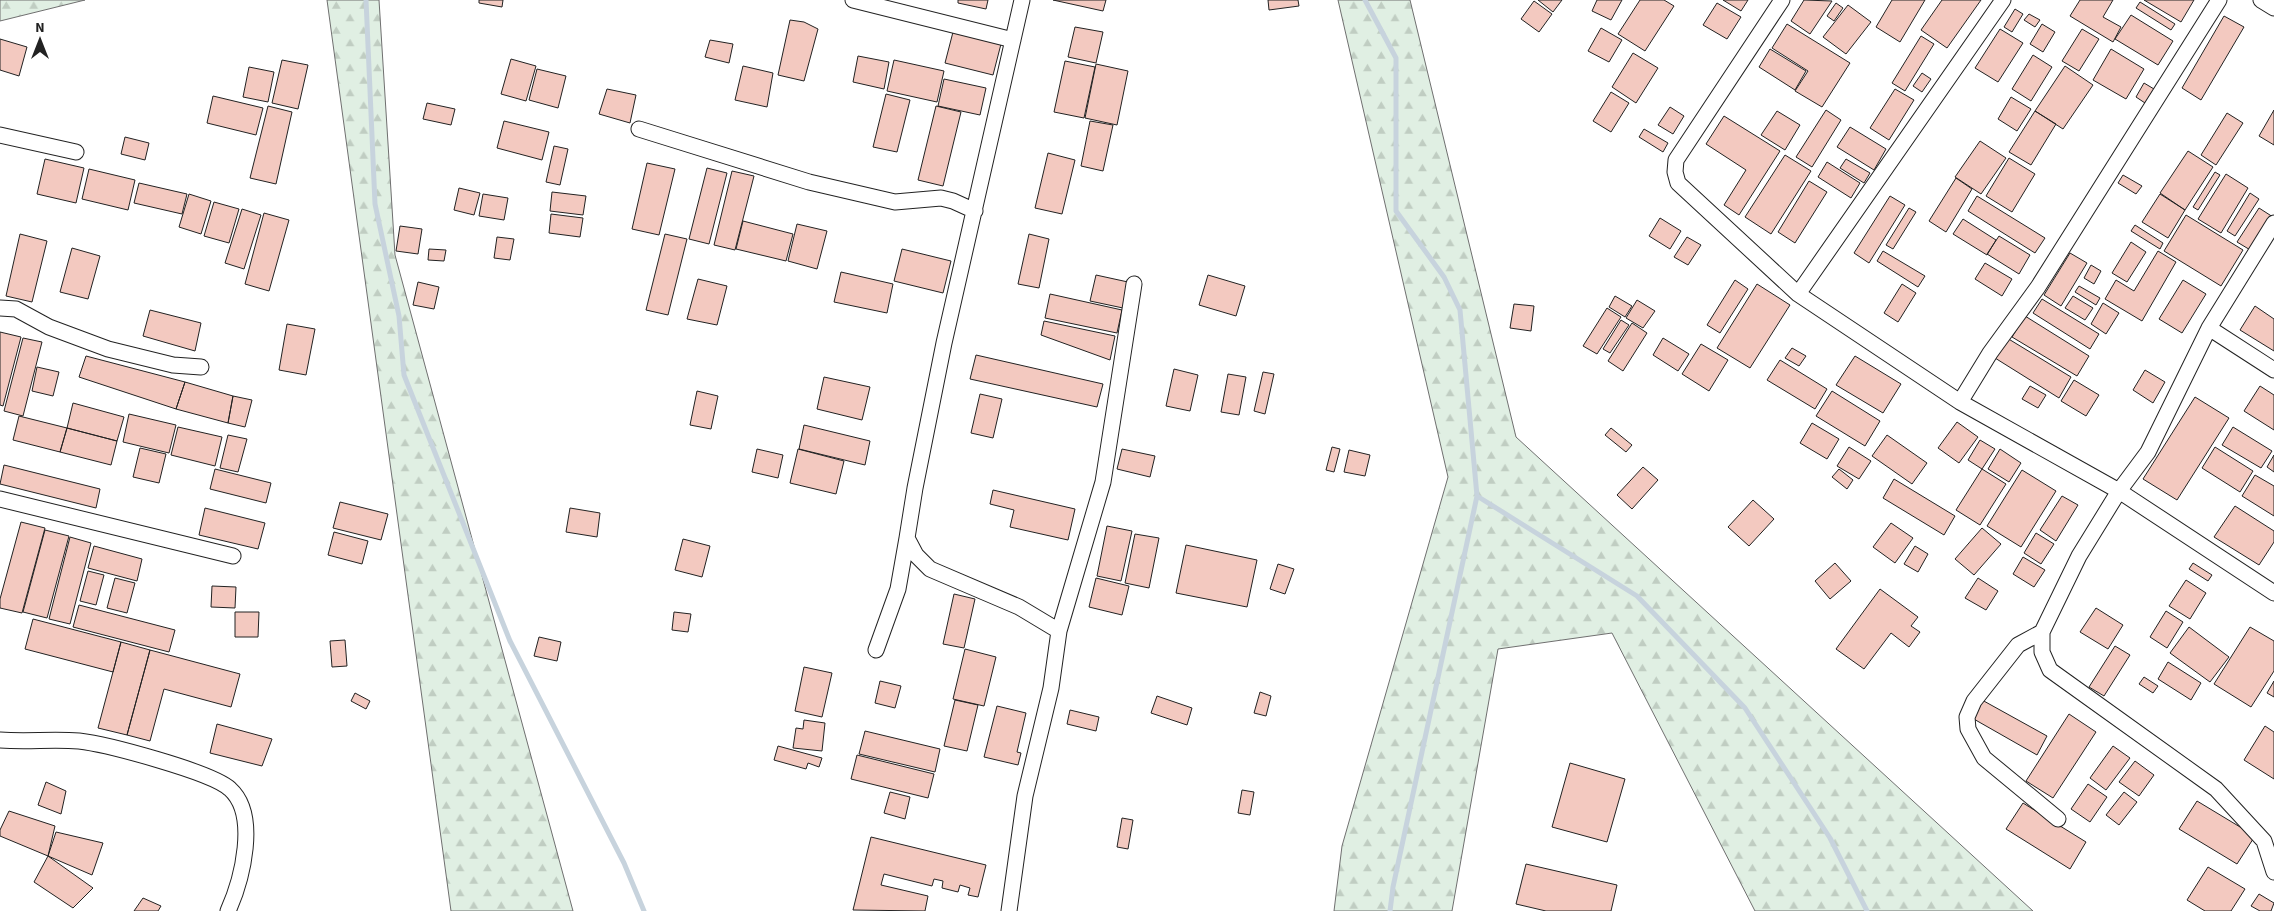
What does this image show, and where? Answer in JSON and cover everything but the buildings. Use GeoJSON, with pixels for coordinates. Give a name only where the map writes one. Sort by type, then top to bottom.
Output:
{"type":"FeatureCollection","features":[{"type":"Feature","properties":{"kind":"street"},"geometry":{"type":"LineString","coordinates":[[853,0],[1013,40]]}},
{"type":"Feature","properties":{"kind":"street"},"geometry":{"type":"LineString","coordinates":[[876,650],[898,589],[911,506],[936,382],[1022,0]]}},
{"type":"Feature","properties":{"kind":"street"},"geometry":{"type":"LineString","coordinates":[[1782,0],[1676,160],[1674,172],[1678,183],[1798,294],[1960,402],[2119,491],[2274,593]]}},
{"type":"Feature","properties":{"kind":"street"},"geometry":{"type":"LineString","coordinates":[[1798,294],[2003,0]]}},
{"type":"Feature","properties":{"kind":"street"},"geometry":{"type":"LineString","coordinates":[[1960,402],[1990,353],[2038,288],[2219,0]]}},
{"type":"Feature","properties":{"kind":"street"},"geometry":{"type":"LineString","coordinates":[[2261,0],[2274,8]]}},
{"type":"Feature","properties":{"kind":"street"},"geometry":{"type":"LineString","coordinates":[[639,129],[809,182],[895,202],[940,198],[953,201],[975,211]]}},
{"type":"Feature","properties":{"kind":"street"},"geometry":{"type":"LineString","coordinates":[[0,135],[76,152]]}},
{"type":"Feature","properties":{"kind":"street"},"geometry":{"type":"LineString","coordinates":[[2274,223],[2209,328],[2148,452],[2119,491],[2078,556],[2042,632],[2042,652],[2050,670],[2216,789],[2264,841],[2274,872]]}},
{"type":"Feature","properties":{"kind":"street"},"geometry":{"type":"LineString","coordinates":[[1009,911],[1025,796],[1051,688],[1059,631],[1103,482],[1134,284]]}},
{"type":"Feature","properties":{"kind":"street"},"geometry":{"type":"LineString","coordinates":[[0,308],[16,309],[49,327],[108,349],[173,364],[201,367]]}},
{"type":"Feature","properties":{"kind":"street"},"geometry":{"type":"LineString","coordinates":[[2209,328],[2274,370]]}},
{"type":"Feature","properties":{"kind":"street"},"geometry":{"type":"LineString","coordinates":[[0,499],[232,556]]}},
{"type":"Feature","properties":{"kind":"street"},"geometry":{"type":"LineString","coordinates":[[907,538],[916,555],[930,569],[1019,607],[1059,631]]}},
{"type":"Feature","properties":{"kind":"street"},"geometry":{"type":"LineString","coordinates":[[2042,632],[2018,645],[1974,702],[1967,717],[1968,729],[1984,758],[2058,819]]}},
{"type":"Feature","properties":{"kind":"street"},"geometry":{"type":"LineString","coordinates":[[0,740],[79,741],[98,744],[192,770],[209,776],[230,789],[243,806],[245,846],[242,871],[228,911]]}},
{"type":"Feature","properties":{"kind":"green space"},"geometry":{"type":"Polygon","coordinates":[[[0,0],[85,0],[0,21],[0,0]]]}},
{"type":"Feature","properties":{"kind":"green space"},"geometry":{"type":"Polygon","coordinates":[[[327,0],[379,0],[395,255],[573,911],[451,911],[327,0]]]}},
{"type":"Feature","properties":{"kind":"green space"},"geometry":{"type":"Polygon","coordinates":[[[1338,0],[1410,0],[1516,437],[2033,911],[1755,911],[1612,633],[1498,649],[1452,911],[1334,911],[1342,846],[1448,477],[1338,0]]]}},
{"type":"Feature","properties":{"kind":"waterway"},"geometry":{"type":"LineString","coordinates":[[366,0],[375,204],[399,316],[404,375],[510,641],[624,863],[644,911]]}},
{"type":"Feature","properties":{"kind":"waterway"},"geometry":{"type":"LineString","coordinates":[[1365,0],[1396,58],[1396,211],[1444,277],[1460,310],[1477,496],[1393,887],[1390,911]]}},
{"type":"Feature","properties":{"kind":"waterway"},"geometry":{"type":"LineString","coordinates":[[1477,496],[1637,596],[1745,708],[1830,838],[1867,911]]}}]}
